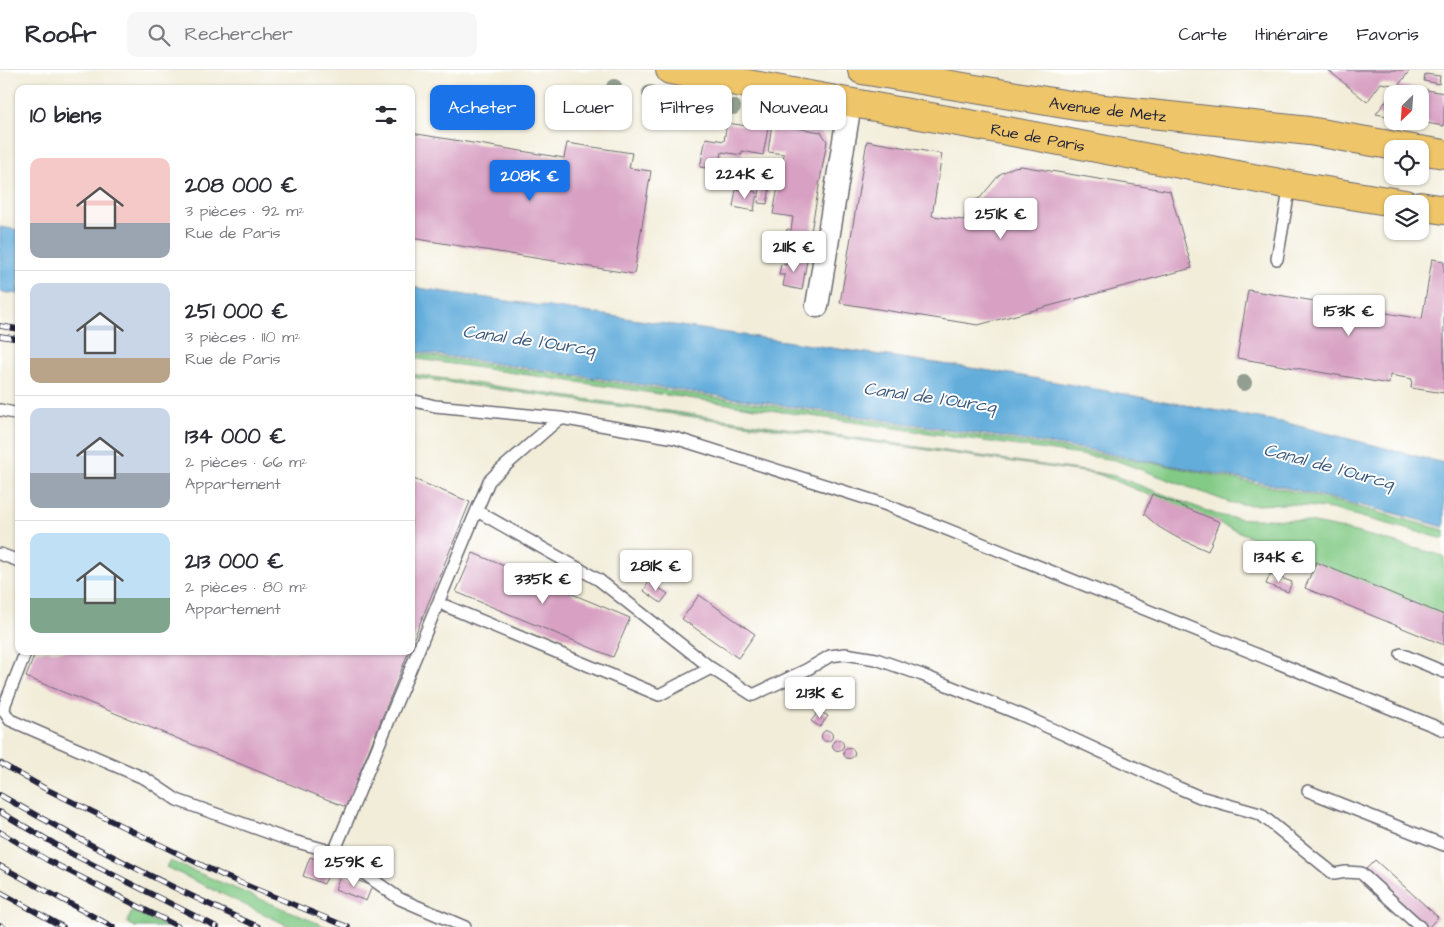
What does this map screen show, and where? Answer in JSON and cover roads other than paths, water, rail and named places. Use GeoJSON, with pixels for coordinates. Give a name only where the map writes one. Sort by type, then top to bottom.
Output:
{"type":"FeatureCollection","features":[{"type":"Feature","properties":{"kind":"main road","name":"Rue de Paris"},"geometry":{"type":"LineString","coordinates":[[670,70],[1290,185],[1384,201]]}},
{"type":"Feature","properties":{"kind":"main road","name":"Avenue de Metz"},"geometry":{"type":"LineString","coordinates":[[862,70],[1076,106],[1309,131],[1384,144]]}},
{"type":"Feature","properties":{"kind":"main road"},"geometry":{"type":"LineString","coordinates":[[1429,152],[1444,154]]}},
{"type":"Feature","properties":{"kind":"main road"},"geometry":{"type":"LineString","coordinates":[[1429,208],[1444,210]]}},
{"type":"Feature","properties":{"kind":"street"},"geometry":{"type":"LineString","coordinates":[[817,306],[850,104]]}},
{"type":"Feature","properties":{"kind":"lane"},"geometry":{"type":"LineString","coordinates":[[1277,260],[1290,185]]}},
{"type":"Feature","properties":{"kind":"lane"},"geometry":{"type":"LineString","coordinates":[[415,401],[435,406],[560,418],[675,438],[884,504],[1444,730]]}},
{"type":"Feature","properties":{"kind":"lane"},"geometry":{"type":"LineString","coordinates":[[0,410],[15,413]]}},
{"type":"Feature","properties":{"kind":"lane"},"geometry":{"type":"LineString","coordinates":[[334,852],[489,481],[560,418]]}},
{"type":"Feature","properties":{"kind":"lane"},"geometry":{"type":"LineString","coordinates":[[477,511],[599,580],[711,668],[752,695],[806,670],[830,656],[845,654],[876,659],[922,674],[1024,716],[1200,797],[1260,814],[1334,874],[1346,872],[1361,873],[1420,927]]}},
{"type":"Feature","properties":{"kind":"lane"},"geometry":{"type":"LineString","coordinates":[[0,554],[15,560]]}},
{"type":"Feature","properties":{"kind":"lane"},"geometry":{"type":"LineString","coordinates":[[446,606],[659,695],[711,668]]}},
{"type":"Feature","properties":{"kind":"lane"},"geometry":{"type":"LineString","coordinates":[[1401,654],[1444,672]]}},
{"type":"Feature","properties":{"kind":"lane"},"geometry":{"type":"LineString","coordinates":[[24,655],[5,704],[4,711],[10,720],[146,779],[177,800],[286,839],[334,852],[400,899],[465,927]]}},
{"type":"Feature","properties":{"kind":"lane"},"geometry":{"type":"LineString","coordinates":[[1308,790],[1444,845]]}},
{"type":"Feature","properties":{"kind":"water"},"geometry":{"type":"Polygon","coordinates":[[[0,227],[15,229],[15,294],[0,292],[0,227]]]}},
{"type":"Feature","properties":{"kind":"water","name":"Canal de l'Ourcq"},"geometry":{"type":"Polygon","coordinates":[[[415,288],[1005,373],[1287,423],[1444,463],[1444,527],[1275,485],[1084,449],[415,352],[415,288]]]}},
{"type":"Feature","properties":{"kind":"railway"},"geometry":{"type":"LineString","coordinates":[[0,326],[15,328]]}},
{"type":"Feature","properties":{"kind":"railway"},"geometry":{"type":"LineString","coordinates":[[0,336],[15,338]]}},
{"type":"Feature","properties":{"kind":"railway"},"geometry":{"type":"LineString","coordinates":[[0,763],[46,789],[224,876],[348,927]]}},
{"type":"Feature","properties":{"kind":"railway"},"geometry":{"type":"LineString","coordinates":[[0,795],[128,864],[193,897],[259,927]]}},
{"type":"Feature","properties":{"kind":"railway"},"geometry":{"type":"LineString","coordinates":[[0,812],[72,854],[217,927]]}},
{"type":"Feature","properties":{"kind":"railway"},"geometry":{"type":"LineString","coordinates":[[0,832],[47,860],[179,927]]}},
{"type":"Feature","properties":{"kind":"railway"},"geometry":{"type":"LineString","coordinates":[[0,866],[113,927]]}},
{"type":"Feature","properties":{"kind":"railway"},"geometry":{"type":"LineString","coordinates":[[0,892],[63,927]]}}]}
